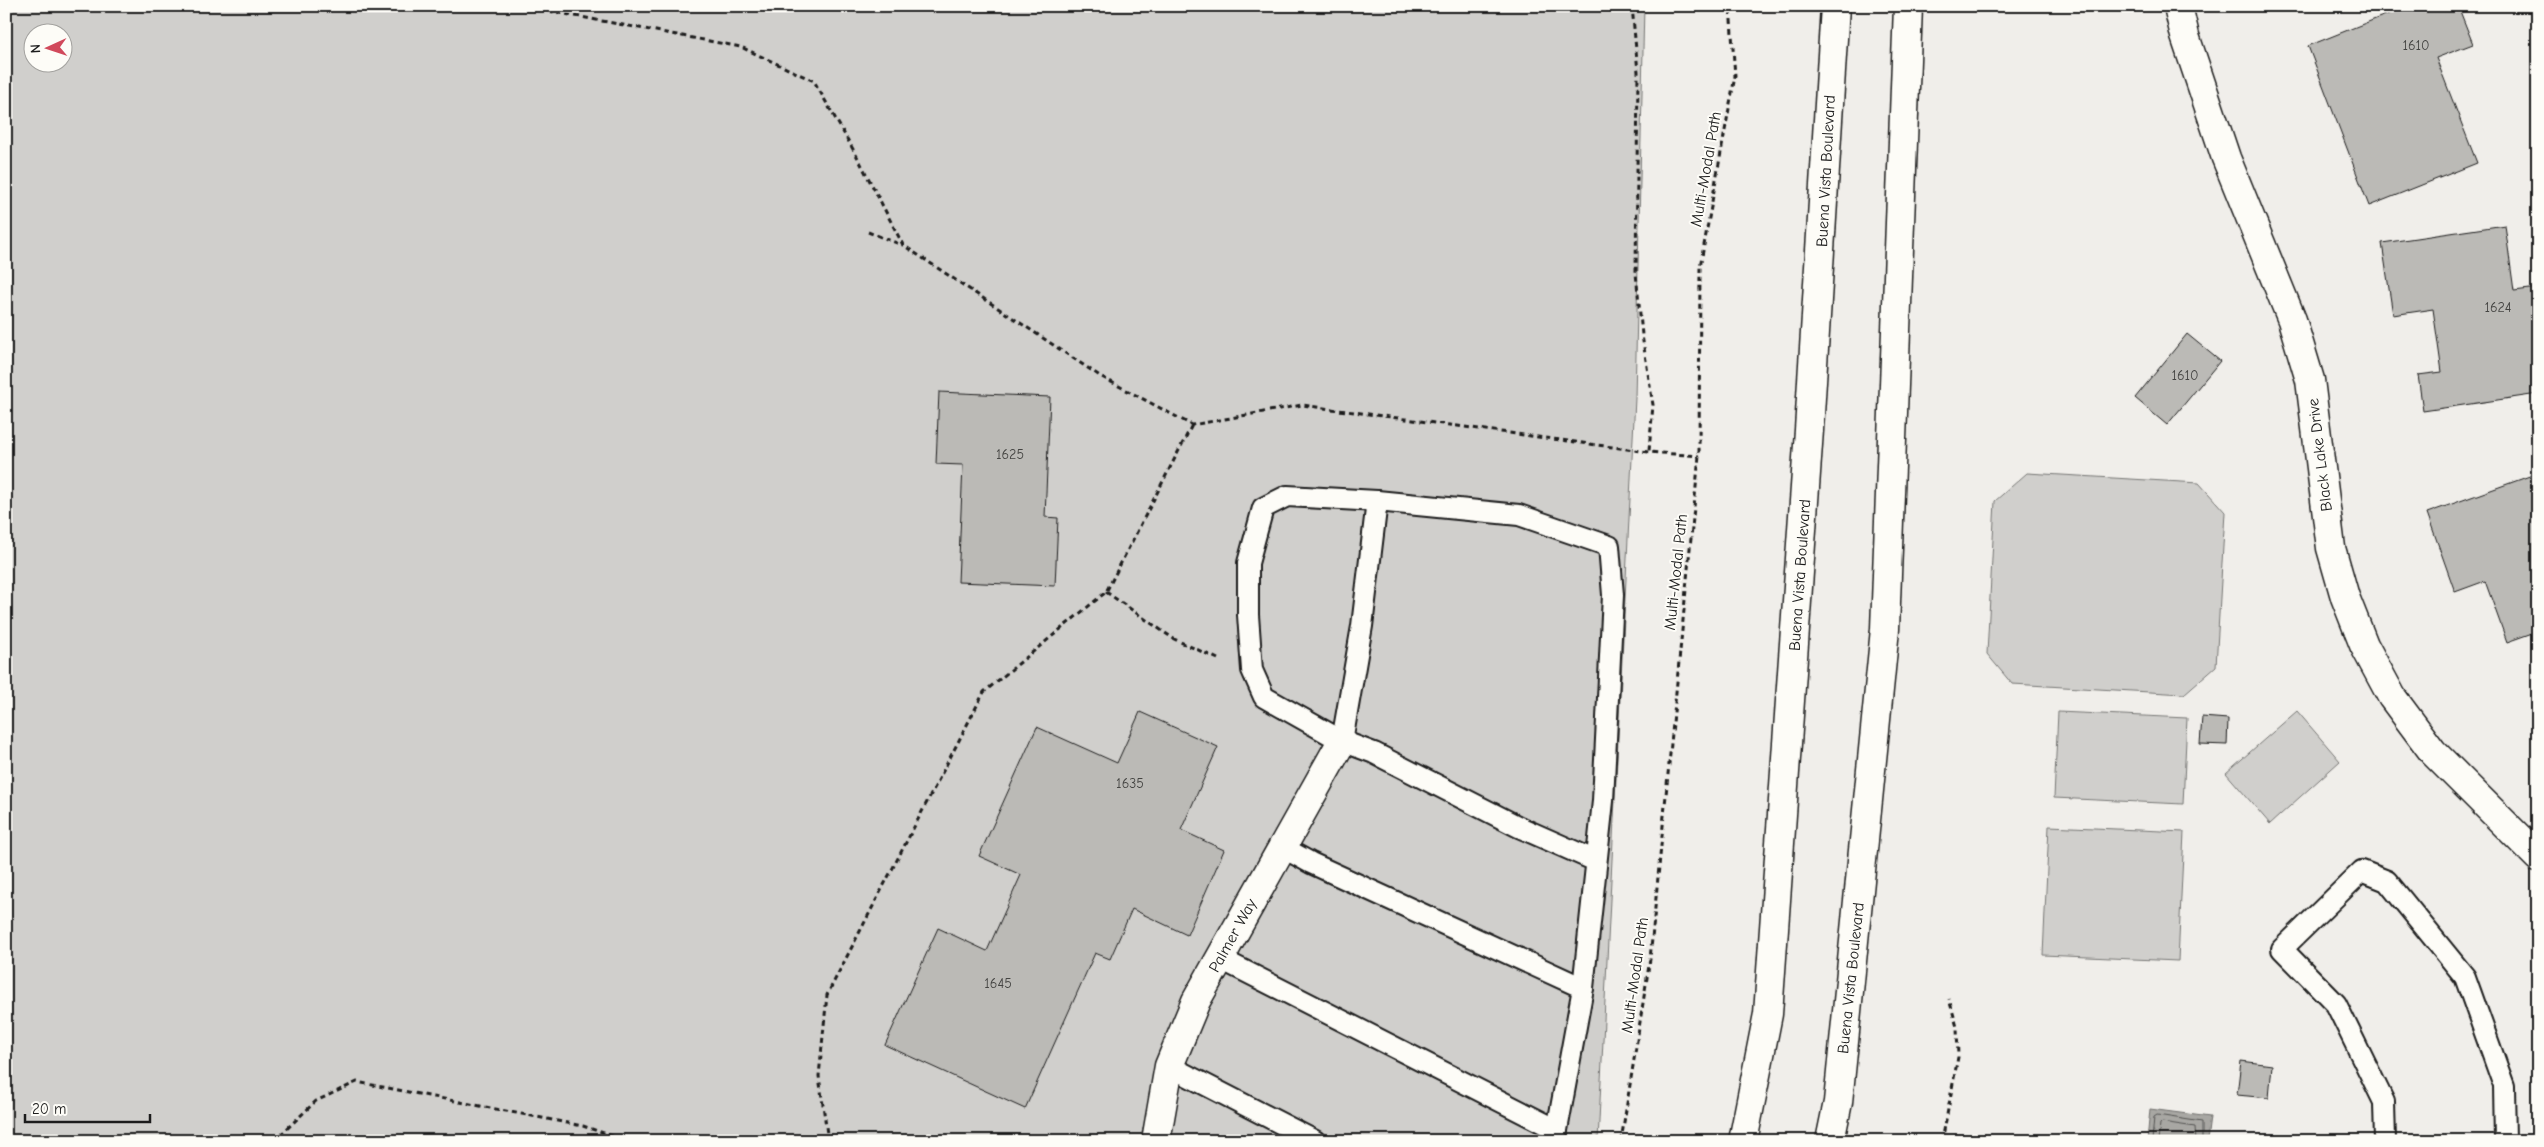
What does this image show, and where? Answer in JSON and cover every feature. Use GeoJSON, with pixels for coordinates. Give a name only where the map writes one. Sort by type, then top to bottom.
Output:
{"type":"FeatureCollection","features":[{"type":"Feature","properties":{"kind":"main road","name":"Buena Vista Boulevard"},"geometry":{"type":"LineString","coordinates":[[1743,1141],[1768,1014],[1810,430],[1834,6]]}},
{"type":"Feature","properties":{"kind":"main road","name":"Buena Vista Boulevard"},"geometry":{"type":"LineString","coordinates":[[1830,1141],[1838,1102],[1885,629],[1908,6]]}},
{"type":"Feature","properties":{"kind":"main road","name":"Black Lake Drive"},"geometry":{"type":"LineString","coordinates":[[2178,6],[2185,36],[2226,158],[2292,320],[2308,372],[2319,437],[2331,548],[2345,597],[2364,645],[2392,697],[2433,752],[2538,857]]}},
{"type":"Feature","properties":{"kind":"main road","name":"Palmer Way"},"geometry":{"type":"LineString","coordinates":[[1158,1141],[1157,1135],[1168,1066],[1196,1001],[1342,741]]}},
{"type":"Feature","properties":{"kind":"lane"},"geometry":{"type":"LineString","coordinates":[[1219,958],[1556,1135],[1582,988],[1596,861],[1602,801],[1613,596],[1609,546],[1519,514],[1377,501],[1287,496],[1262,508],[1248,564],[1248,615],[1252,670],[1264,697],[1342,741],[1374,753],[1519,827],[1596,861]]}},
{"type":"Feature","properties":{"kind":"lane"},"geometry":{"type":"LineString","coordinates":[[1342,741],[1362,626],[1377,501]]}},
{"type":"Feature","properties":{"kind":"lane"},"geometry":{"type":"LineString","coordinates":[[1282,847],[1311,864],[1582,988]]}},
{"type":"Feature","properties":{"kind":"lane"},"geometry":{"type":"LineString","coordinates":[[2385,1141],[2384,1102],[2336,1004],[2282,949],[2362,871],[2387,881],[2465,977],[2504,1086],[2505,1141]]}},
{"type":"Feature","properties":{"kind":"lane"},"geometry":{"type":"LineString","coordinates":[[1168,1066],[1315,1141]]}},
{"type":"Feature","properties":{"kind":"path"},"geometry":{"type":"LineString","coordinates":[[522,6],[741,47],[814,81],[858,158],[903,245]]}},
{"type":"Feature","properties":{"kind":"path"},"geometry":{"type":"LineString","coordinates":[[1632,6],[1638,72],[1636,273],[1642,334],[1653,405],[1649,452]]}},
{"type":"Feature","properties":{"kind":"path","name":"Multi-Modal Path"},"geometry":{"type":"LineString","coordinates":[[1621,1141],[1650,959],[1699,456],[1700,267],[1735,76],[1730,6]]}},
{"type":"Feature","properties":{"kind":"path"},"geometry":{"type":"LineString","coordinates":[[868,232],[903,245],[1100,376],[1192,425],[1302,405],[1649,452],[1699,456]]}},
{"type":"Feature","properties":{"kind":"path"},"geometry":{"type":"LineString","coordinates":[[828,1141],[820,1076],[827,996],[984,692],[1106,592],[1192,425]]}},
{"type":"Feature","properties":{"kind":"path"},"geometry":{"type":"LineString","coordinates":[[1106,592],[1174,639],[1205,655],[1252,670]]}},
{"type":"Feature","properties":{"kind":"path"},"geometry":{"type":"LineString","coordinates":[[1942,1141],[1958,1057],[1957,1027],[1949,999]]}},
{"type":"Feature","properties":{"kind":"path"},"geometry":{"type":"LineString","coordinates":[[274,1141],[316,1101],[357,1082],[583,1126],[627,1141]]}},
{"type":"Feature","properties":{"kind":"shaded area"},"geometry":{"type":"Polygon","coordinates":[[[6,6],[1644,6],[1635,398],[1598,1141],[6,1141],[6,6]]]}},
{"type":"Feature","properties":{"kind":"shaded area"},"geometry":{"type":"Polygon","coordinates":[[[2027,473],[2199,483],[2225,512],[2216,666],[2184,694],[2012,684],[1987,654],[1995,501],[2027,473]]]}},
{"type":"Feature","properties":{"kind":"shaded area"},"geometry":{"type":"Polygon","coordinates":[[[2297,711],[2340,761],[2270,824],[2226,773],[2297,711]]]}},
{"type":"Feature","properties":{"kind":"shaded area"},"geometry":{"type":"Polygon","coordinates":[[[2058,712],[2187,718],[2183,804],[2054,798],[2058,712]]]}},
{"type":"Feature","properties":{"kind":"shaded area"},"geometry":{"type":"Polygon","coordinates":[[[2049,826],[2184,832],[2178,961],[2043,955],[2049,826]]]}},
{"type":"Feature","properties":{"kind":"water"},"geometry":{"type":"Polygon","coordinates":[[[2150,1109],[2210,1117],[2207,1141],[2147,1141],[2150,1109]]]}},
{"type":"Feature","properties":{"kind":"building"},"geometry":{"type":"Polygon","coordinates":[[[2408,6],[2458,6],[2473,44],[2436,58],[2477,163],[2369,206],[2308,46],[2408,6]]]}},
{"type":"Feature","properties":{"kind":"building"},"geometry":{"type":"Polygon","coordinates":[[[2505,225],[2514,291],[2538,288],[2538,394],[2423,411],[2418,375],[2442,372],[2433,309],[2393,315],[2382,243],[2505,225]]]}},
{"type":"Feature","properties":{"kind":"building"},"geometry":{"type":"Polygon","coordinates":[[[2187,334],[2220,361],[2167,425],[2135,398],[2187,334]]]}},
{"type":"Feature","properties":{"kind":"building"},"geometry":{"type":"Polygon","coordinates":[[[939,392],[1050,397],[1045,517],[1058,518],[1055,586],[958,582],[963,465],[936,464],[939,392]]]}},
{"type":"Feature","properties":{"kind":"building"},"geometry":{"type":"Polygon","coordinates":[[[2538,473],[2538,631],[2507,642],[2485,581],[2455,592],[2427,513],[2538,473]]]}},
{"type":"Feature","properties":{"kind":"building"},"geometry":{"type":"Polygon","coordinates":[[[1140,712],[1218,747],[1181,830],[1224,850],[1187,935],[1132,909],[1110,959],[1095,953],[1025,1109],[885,1045],[938,928],[987,951],[1021,875],[979,856],[1037,727],[1117,763],[1140,712]]]}},
{"type":"Feature","properties":{"kind":"building"},"geometry":{"type":"Polygon","coordinates":[[[2202,717],[2228,719],[2227,745],[2200,744],[2202,717]]]}},
{"type":"Feature","properties":{"kind":"building"},"geometry":{"type":"Polygon","coordinates":[[[2241,1061],[2272,1065],[2269,1098],[2237,1095],[2241,1061]]]}}]}
